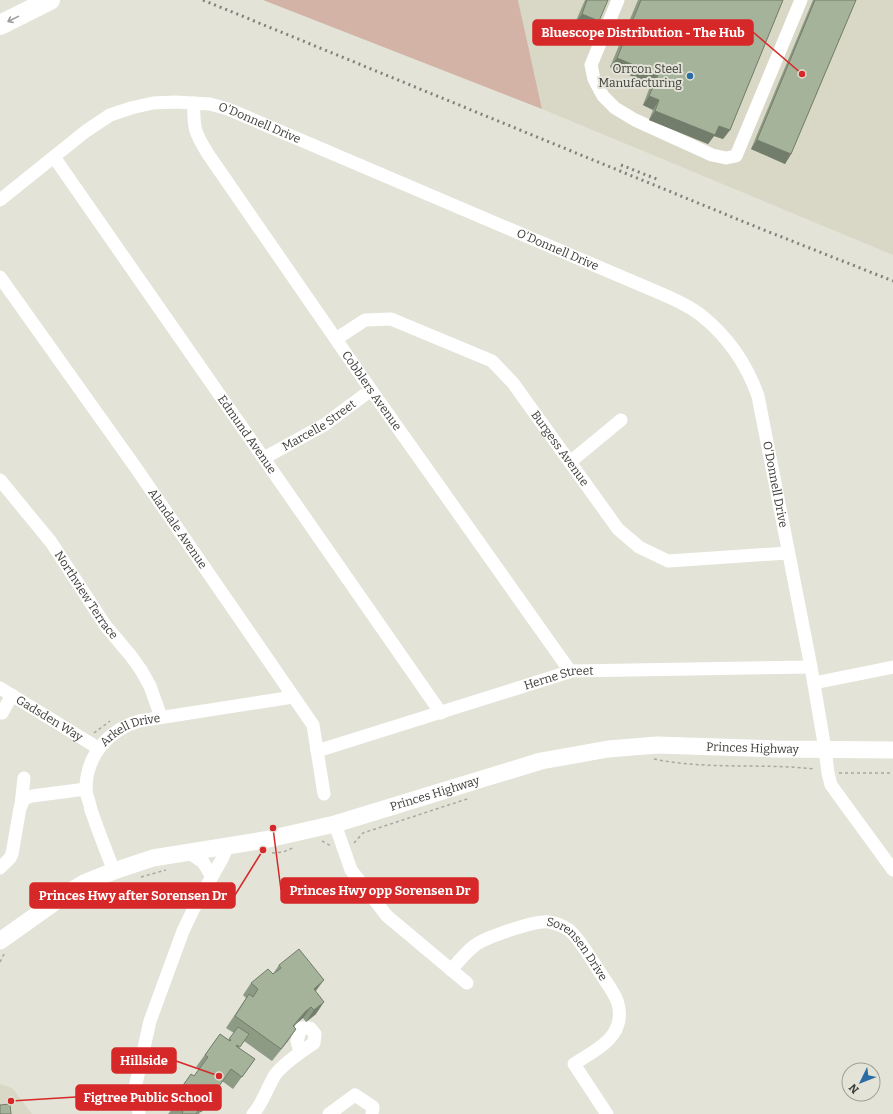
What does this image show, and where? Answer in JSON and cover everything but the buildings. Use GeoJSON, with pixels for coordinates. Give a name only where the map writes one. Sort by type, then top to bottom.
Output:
{"type":"FeatureCollection","features":[{"type":"Feature","properties":{"kind":"highway"},"geometry":{"type":"LineString","coordinates":[[0,25],[34,5],[50,0]]}},
{"type":"Feature","properties":{"kind":"main road","name":"Princes Highway"},"geometry":{"type":"LineString","coordinates":[[2,947],[69,892],[84,883],[114,871],[153,858],[264,840],[335,824],[541,761],[608,748],[656,746],[893,750]]}},
{"type":"Feature","properties":{"kind":"street"},"geometry":{"type":"LineString","coordinates":[[618,0],[591,65],[594,79],[603,96],[615,108],[636,120],[712,155],[726,158],[736,156],[801,0]]}},
{"type":"Feature","properties":{"kind":"street","name":"O'Donnell Drive"},"geometry":{"type":"LineString","coordinates":[[0,200],[86,131],[110,115],[153,103],[175,102],[210,104],[236,112],[662,294],[701,315],[724,338],[752,378],[758,396],[811,667],[831,785],[893,870]]}},
{"type":"Feature","properties":{"kind":"street","name":"Cobblers Avenue"},"geometry":{"type":"LineString","coordinates":[[194,103],[196,133],[208,154],[371,390],[570,671]]}},
{"type":"Feature","properties":{"kind":"street","name":"Edmund Avenue"},"geometry":{"type":"LineString","coordinates":[[54,156],[441,712]]}},
{"type":"Feature","properties":{"kind":"street","name":"Alandale Avenue"},"geometry":{"type":"LineString","coordinates":[[0,277],[136,468],[293,697],[314,725],[324,794]]}},
{"type":"Feature","properties":{"kind":"street","name":"Burgess Avenue"},"geometry":{"type":"LineString","coordinates":[[336,339],[365,320],[391,319],[492,361],[513,383],[618,529],[639,547],[668,561],[788,553]]}},
{"type":"Feature","properties":{"kind":"street","name":"Marcelle Street"},"geometry":{"type":"LineString","coordinates":[[264,458],[324,425],[371,390]]}},
{"type":"Feature","properties":{"kind":"street"},"geometry":{"type":"LineString","coordinates":[[570,462],[622,420]]}},
{"type":"Feature","properties":{"kind":"street","name":"Northview Terrace"},"geometry":{"type":"LineString","coordinates":[[0,480],[51,542],[105,625],[141,670],[150,686],[161,717]]}},
{"type":"Feature","properties":{"kind":"street","name":"Herne Street"},"geometry":{"type":"LineString","coordinates":[[317,750],[570,671],[811,667]]}},
{"type":"Feature","properties":{"kind":"street"},"geometry":{"type":"LineString","coordinates":[[814,683],[893,667]]}},
{"type":"Feature","properties":{"kind":"street","name":"Gadsden Way"},"geometry":{"type":"LineString","coordinates":[[0,688],[98,748]]}},
{"type":"Feature","properties":{"kind":"street"},"geometry":{"type":"LineString","coordinates":[[2,713],[12,695]]}},
{"type":"Feature","properties":{"kind":"street","name":"Arkell Drive"},"geometry":{"type":"LineString","coordinates":[[114,871],[94,818],[86,789],[89,769],[98,748],[114,732],[126,725],[139,721],[293,697]]}},
{"type":"Feature","properties":{"kind":"street"},"geometry":{"type":"LineString","coordinates":[[0,868],[12,854],[21,805],[24,778]]}},
{"type":"Feature","properties":{"kind":"street"},"geometry":{"type":"LineString","coordinates":[[21,805],[24,799],[28,797],[86,789]]}},
{"type":"Feature","properties":{"kind":"street"},"geometry":{"type":"LineString","coordinates":[[335,824],[351,870],[391,921],[467,983]]}},
{"type":"Feature","properties":{"kind":"street"},"geometry":{"type":"LineString","coordinates":[[139,1114],[135,1088],[150,1020],[183,931],[228,845]]}},
{"type":"Feature","properties":{"kind":"street"},"geometry":{"type":"LineString","coordinates":[[188,852],[203,862],[212,877]]}},
{"type":"Feature","properties":{"kind":"street","name":"Sorensen Drive"},"geometry":{"type":"LineString","coordinates":[[451,970],[474,946],[482,940],[523,926],[549,922],[564,927],[570,931],[583,947],[618,1002],[620,1013],[618,1025],[611,1038],[574,1064],[607,1114]]}},
{"type":"Feature","properties":{"kind":"street"},"geometry":{"type":"LineString","coordinates":[[253,1114],[258,1109],[275,1074],[300,1052]]}},
{"type":"Feature","properties":{"kind":"street"},"geometry":{"type":"LineString","coordinates":[[328,1114],[355,1095],[374,1107],[372,1114]]}},
{"type":"Feature","properties":{"kind":"path"},"geometry":{"type":"LineString","coordinates":[[652,759],[678,763],[806,768],[836,773],[893,773]]}},
{"type":"Feature","properties":{"kind":"path"},"geometry":{"type":"LineString","coordinates":[[316,842],[324,841],[332,847],[355,843],[363,833],[418,814],[466,800],[472,796]]}},
{"type":"Feature","properties":{"kind":"path"},"geometry":{"type":"LineString","coordinates":[[267,853],[283,852],[296,847]]}},
{"type":"Feature","properties":{"kind":"path"},"geometry":{"type":"LineString","coordinates":[[141,877],[172,869]]}},
{"type":"Feature","properties":{"kind":"path"},"geometry":{"type":"LineString","coordinates":[[0,962],[2,947]]}},
{"type":"Feature","properties":{"kind":"shaded area"},"geometry":{"type":"Polygon","coordinates":[[[263,0],[518,0],[542,109],[263,0]]]}},
{"type":"Feature","properties":{"kind":"shaded area"},"geometry":{"type":"Polygon","coordinates":[[[518,0],[893,0],[893,255],[542,109],[518,0]]]}},
{"type":"Feature","properties":{"kind":"shaded area"},"geometry":{"type":"Polygon","coordinates":[[[0,1084],[12,1088],[32,1114],[0,1114],[0,1084]]]}},
{"type":"Feature","properties":{"kind":"railway"},"geometry":{"type":"LineString","coordinates":[[203,0],[759,228],[893,281]]}},
{"type":"Feature","properties":{"kind":"railway"},"geometry":{"type":"LineString","coordinates":[[621,165],[659,180]]}},
{"type":"Feature","properties":{"kind":"place","name":"Bluescope Distribution - The Hub"},"geometry":{"type":"Point","coordinates":[802,74]}},
{"type":"Feature","properties":{"kind":"place","name":"Orrcon Steel Manufacturing"},"geometry":{"type":"Point","coordinates":[690,76]}},
{"type":"Feature","properties":{"kind":"place","name":"Princes Hwy opp Sorensen Dr"},"geometry":{"type":"Point","coordinates":[273,828]}},
{"type":"Feature","properties":{"kind":"place","name":"Princes Hwy after Sorensen Dr"},"geometry":{"type":"Point","coordinates":[263,850]}},
{"type":"Feature","properties":{"kind":"place","name":"Hillside"},"geometry":{"type":"Point","coordinates":[219,1076]}},
{"type":"Feature","properties":{"kind":"place","name":"Figtree Public School"},"geometry":{"type":"Point","coordinates":[11,1101]}}]}
